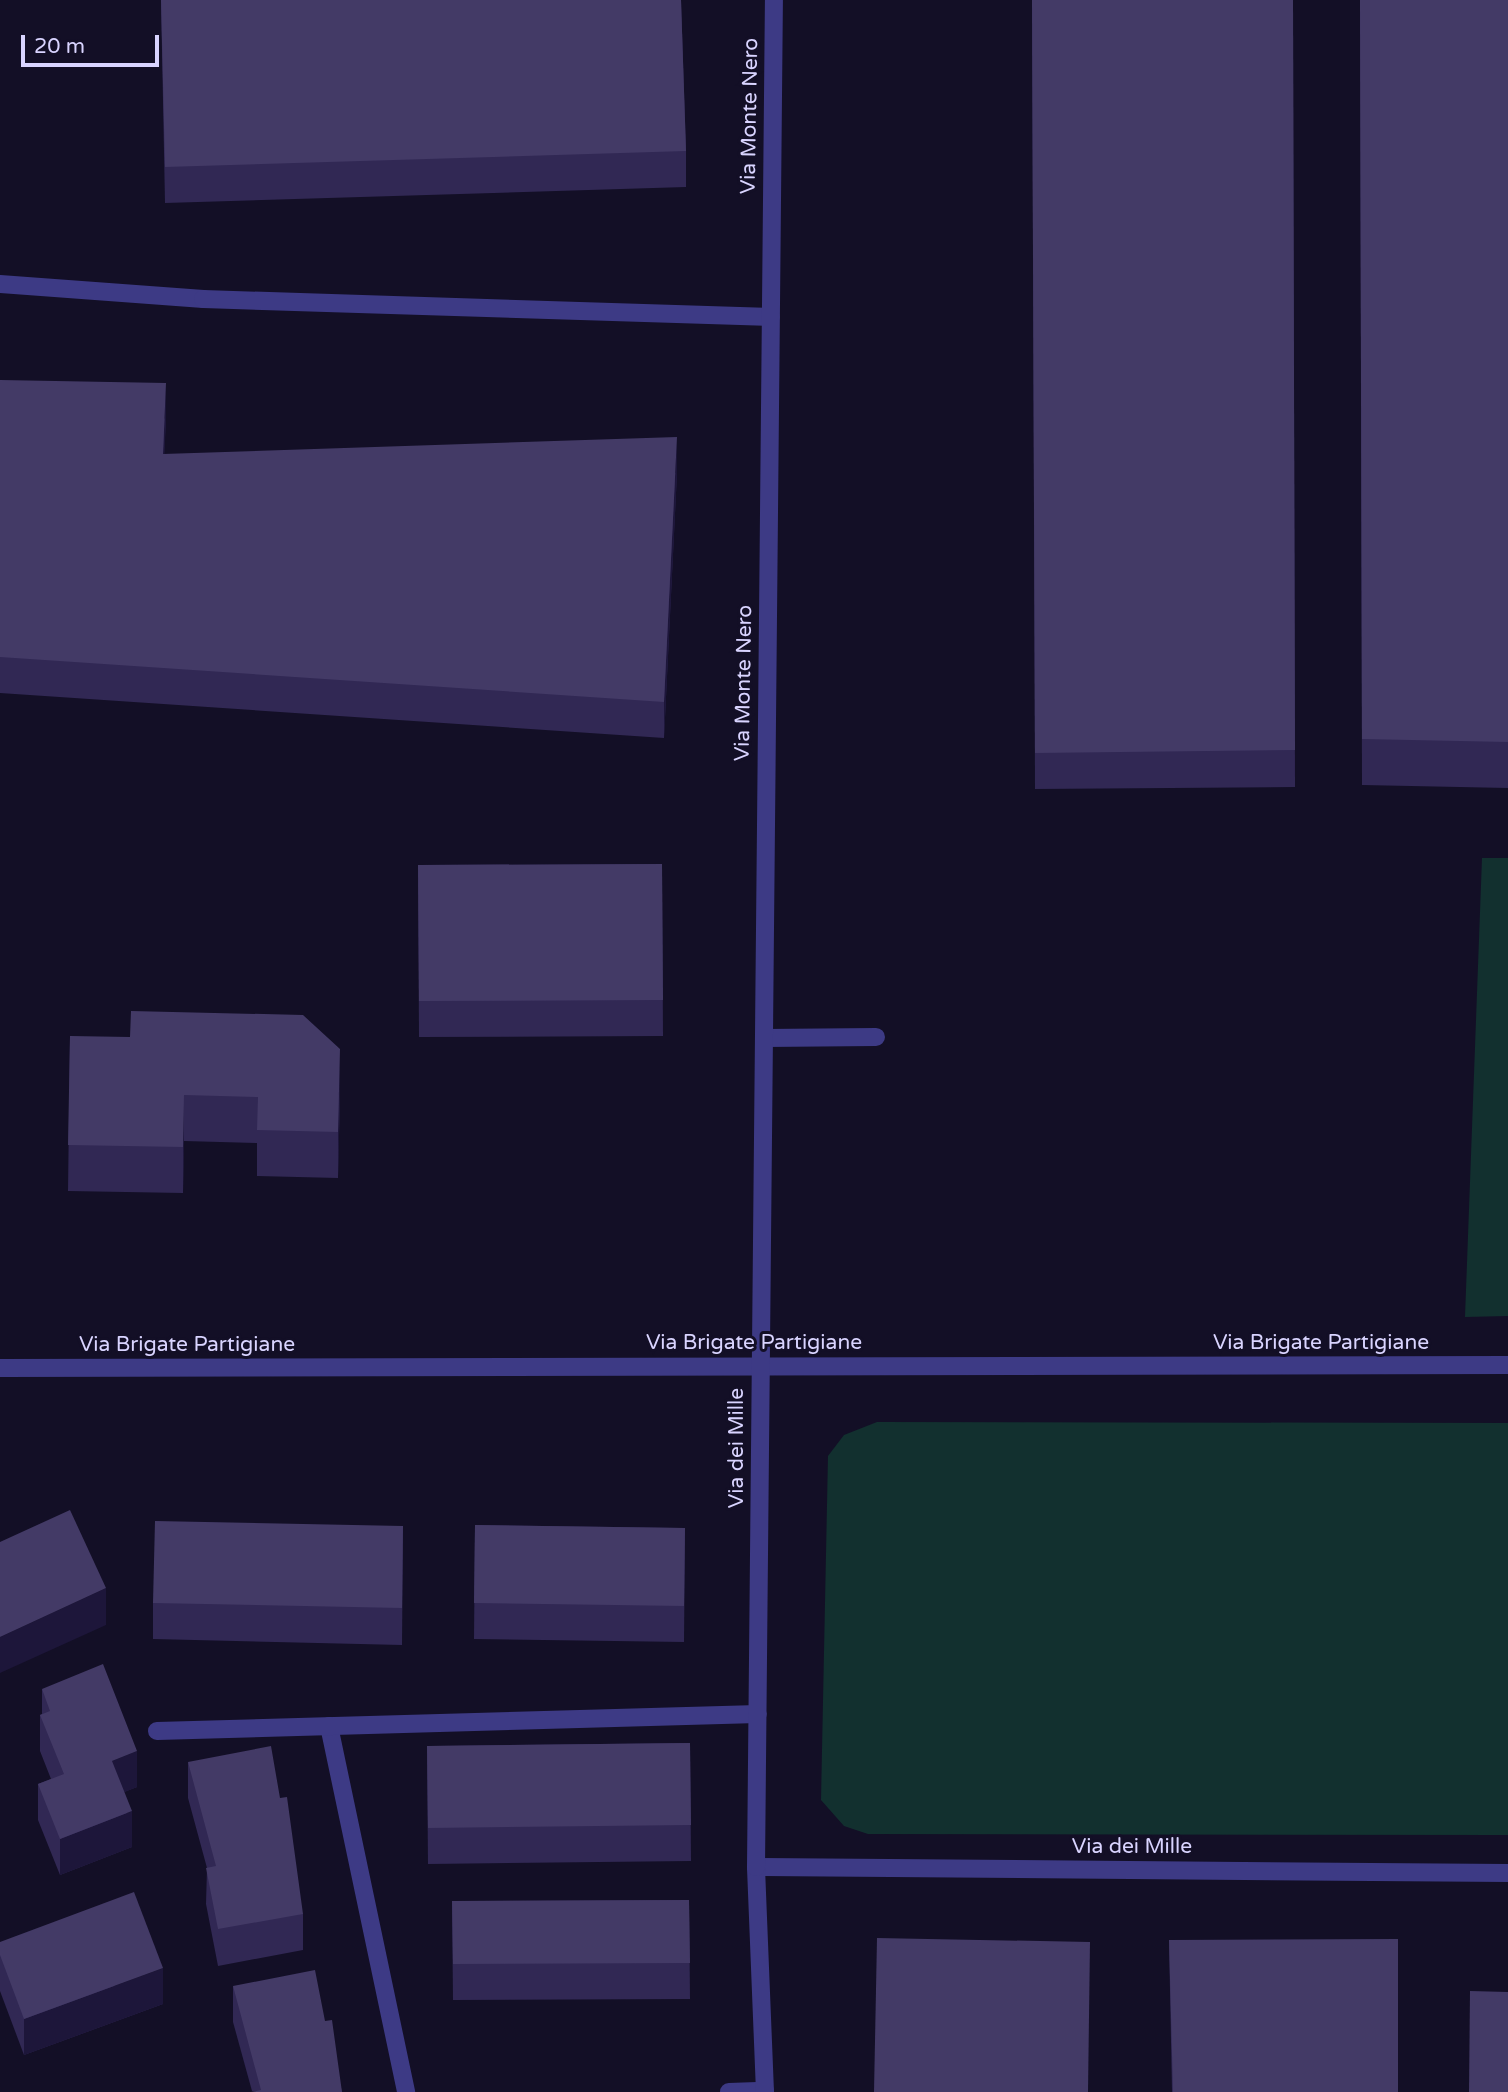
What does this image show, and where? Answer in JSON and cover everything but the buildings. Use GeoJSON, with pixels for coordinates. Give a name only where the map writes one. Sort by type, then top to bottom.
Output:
{"type":"FeatureCollection","features":[{"type":"Feature","properties":{"kind":"street","name":"Via Monte Nero"},"geometry":{"type":"LineString","coordinates":[[760,1366],[774,0]]}},
{"type":"Feature","properties":{"kind":"street"},"geometry":{"type":"LineString","coordinates":[[0,284],[203,299],[771,317]]}},
{"type":"Feature","properties":{"kind":"street"},"geometry":{"type":"LineString","coordinates":[[765,1038],[876,1037]]}},
{"type":"Feature","properties":{"kind":"street","name":"Via Brigate Partigiane"},"geometry":{"type":"LineString","coordinates":[[0,1368],[1508,1365]]}},
{"type":"Feature","properties":{"kind":"street","name":"Via dei Mille"},"geometry":{"type":"LineString","coordinates":[[760,1366],[756,1867],[765,2091]]}},
{"type":"Feature","properties":{"kind":"street"},"geometry":{"type":"LineString","coordinates":[[157,1731],[758,1714]]}},
{"type":"Feature","properties":{"kind":"street"},"geometry":{"type":"LineString","coordinates":[[328,1726],[406,2092]]}},
{"type":"Feature","properties":{"kind":"street","name":"Via dei Mille"},"geometry":{"type":"LineString","coordinates":[[756,1867],[1508,1873]]}},
{"type":"Feature","properties":{"kind":"street"},"geometry":{"type":"LineString","coordinates":[[729,2092],[765,2091]]}},
{"type":"Feature","properties":{"kind":"green space"},"geometry":{"type":"Polygon","coordinates":[[[1482,858],[1508,858],[1508,1316],[1465,1317],[1482,858]]]}},
{"type":"Feature","properties":{"kind":"green space"},"geometry":{"type":"Polygon","coordinates":[[[877,1422],[1508,1423],[1508,1835],[868,1834],[844,1826],[821,1800],[828,1456],[844,1435],[877,1422]]]}}]}
